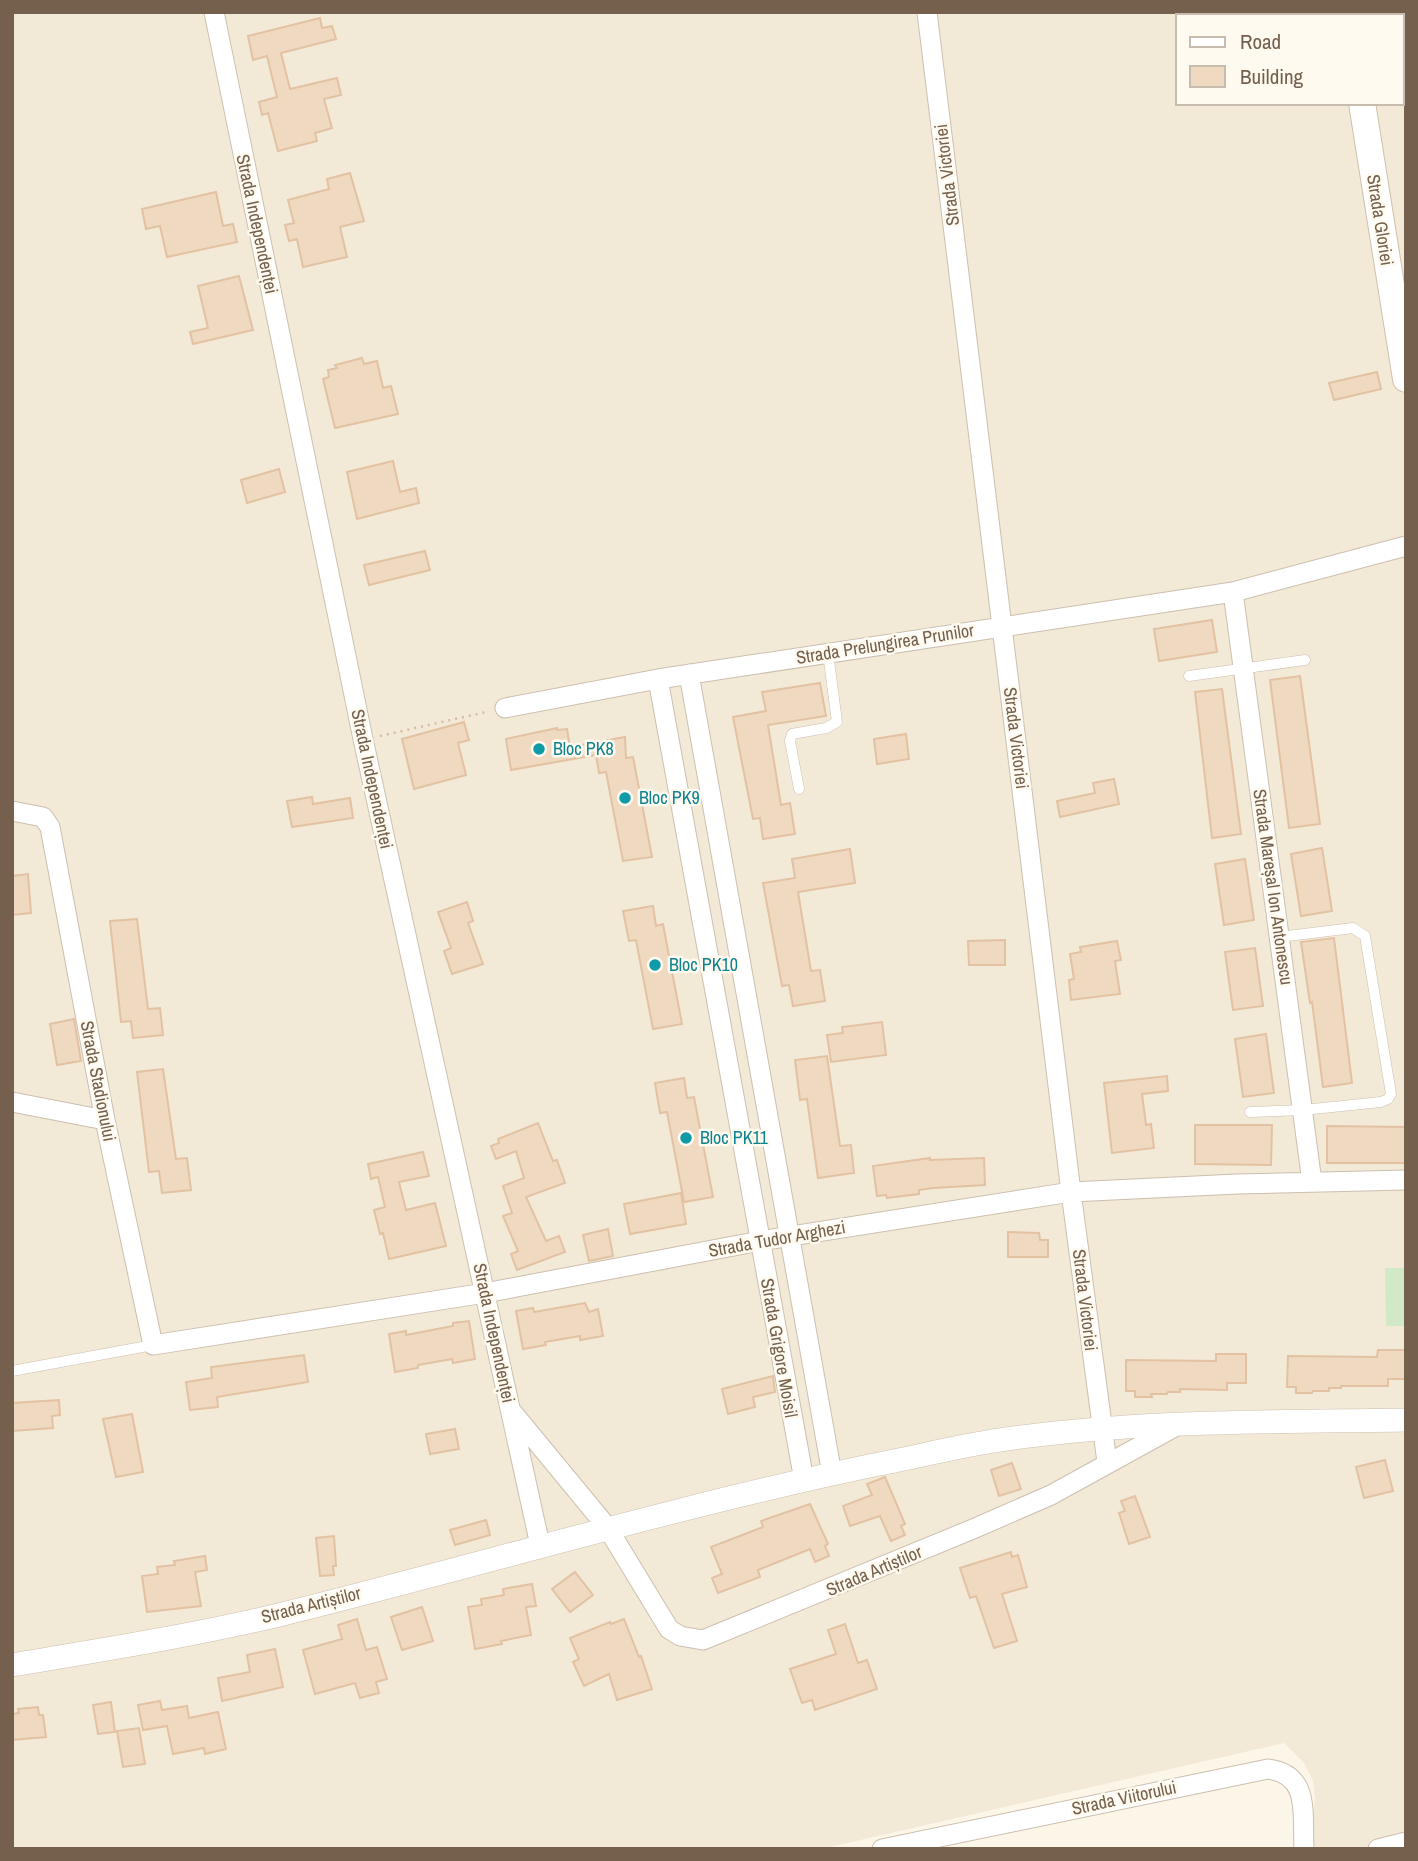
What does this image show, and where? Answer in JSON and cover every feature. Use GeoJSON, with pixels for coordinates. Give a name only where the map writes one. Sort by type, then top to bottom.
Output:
{"type":"FeatureCollection","features":[{"type":"Feature","properties":{"kind":"main road","name":"Strada Gloriei"},"geometry":{"type":"LineString","coordinates":[[1362,105],[1406,379]]}},
{"type":"Feature","properties":{"kind":"street","name":"Strada Independenței"},"geometry":{"type":"LineString","coordinates":[[214,12],[363,740],[540,1545]]}},
{"type":"Feature","properties":{"kind":"street","name":"Strada Victoriei"},"geometry":{"type":"LineString","coordinates":[[927,12],[1107,1462]]}},
{"type":"Feature","properties":{"kind":"street","name":"Strada Prelungirea Prunilor"},"geometry":{"type":"LineString","coordinates":[[505,708],[689,674],[1233,592],[1406,546]]}},
{"type":"Feature","properties":{"kind":"street","name":"Strada Mareșal Ion Antonescu"},"geometry":{"type":"LineString","coordinates":[[1233,592],[1312,1182]]}},
{"type":"Feature","properties":{"kind":"street","name":"Strada Grigore Moisil"},"geometry":{"type":"LineString","coordinates":[[689,674],[832,1474]]}},
{"type":"Feature","properties":{"kind":"street","name":"Strada Grigore Moisil"},"geometry":{"type":"LineString","coordinates":[[658,679],[804,1480]]}},
{"type":"Feature","properties":{"kind":"street","name":"Strada Stadionului"},"geometry":{"type":"LineString","coordinates":[[12,811],[43,817],[50,827],[105,1120],[153,1345]]}},
{"type":"Feature","properties":{"kind":"street"},"geometry":{"type":"LineString","coordinates":[[12,1102],[105,1120]]}},
{"type":"Feature","properties":{"kind":"street","name":"Strada Tudor Arghezi"},"geometry":{"type":"LineString","coordinates":[[153,1345],[485,1293],[760,1241],[1072,1192],[1406,1181]]}},
{"type":"Feature","properties":{"kind":"street"},"geometry":{"type":"LineString","coordinates":[[511,1410],[607,1528]]}},
{"type":"Feature","properties":{"kind":"street","name":"Strada Artiștilor"},"geometry":{"type":"LineString","coordinates":[[12,1665],[199,1632],[278,1615],[540,1545],[804,1480],[1000,1440],[1102,1428],[1406,1419]]}},
{"type":"Feature","properties":{"kind":"street","name":"Strada Artiștilor"},"geometry":{"type":"LineString","coordinates":[[607,1528],[669,1629],[680,1636],[703,1640],[716,1637],[973,1530],[1051,1494],[1180,1424]]}},
{"type":"Feature","properties":{"kind":"street","name":"Strada Viitorului"},"geometry":{"type":"LineString","coordinates":[[882,1849],[960,1841],[1268,1769],[1287,1773],[1299,1788],[1304,1849]]}},
{"type":"Feature","properties":{"kind":"street"},"geometry":{"type":"LineString","coordinates":[[1378,1849],[1406,1842]]}},
{"type":"Feature","properties":{"kind":"lane"},"geometry":{"type":"LineString","coordinates":[[799,789],[790,741],[792,734],[826,728],[837,722],[828,653]]}},
{"type":"Feature","properties":{"kind":"lane"},"geometry":{"type":"LineString","coordinates":[[1189,676],[1305,660]]}},
{"type":"Feature","properties":{"kind":"lane"},"geometry":{"type":"LineString","coordinates":[[1250,1112],[1381,1102],[1388,1100],[1391,1094],[1365,936],[1353,928],[1279,937]]}},
{"type":"Feature","properties":{"kind":"lane"},"geometry":{"type":"LineString","coordinates":[[12,1371],[153,1345]]}},
{"type":"Feature","properties":{"kind":"path"},"geometry":{"type":"LineString","coordinates":[[363,740],[505,708]]}},
{"type":"Feature","properties":{"kind":"shaded area"},"geometry":{"type":"Polygon","coordinates":[[[12,12],[1406,12],[1406,1849],[1309,1849],[1315,1799],[1313,1781],[1304,1763],[1284,1743],[821,1849],[12,1849],[12,12]]]}},
{"type":"Feature","properties":{"kind":"green space"},"geometry":{"type":"Polygon","coordinates":[[[1385,1268],[1406,1268],[1406,1326],[1386,1326],[1385,1268]]]}},
{"type":"Feature","properties":{"kind":"building"},"geometry":{"type":"Polygon","coordinates":[[[320,18],[322,28],[332,26],[336,39],[281,53],[290,89],[337,78],[341,95],[324,99],[332,128],[315,133],[317,141],[278,151],[268,113],[262,115],[259,102],[277,97],[267,56],[253,60],[248,36],[320,18]]]}},
{"type":"Feature","properties":{"kind":"building"},"geometry":{"type":"Polygon","coordinates":[[[350,173],[364,221],[340,227],[347,257],[303,267],[297,239],[289,241],[285,225],[294,223],[288,200],[329,189],[327,179],[350,173]]]}},
{"type":"Feature","properties":{"kind":"building"},"geometry":{"type":"Polygon","coordinates":[[[216,192],[223,226],[233,224],[237,242],[167,257],[160,226],[146,229],[142,209],[216,192]]]}},
{"type":"Feature","properties":{"kind":"building"},"geometry":{"type":"Polygon","coordinates":[[[239,276],[253,330],[193,344],[190,332],[208,328],[198,286],[239,276]]]}},
{"type":"Feature","properties":{"kind":"building"},"geometry":{"type":"Polygon","coordinates":[[[362,358],[364,364],[377,361],[383,388],[391,386],[398,414],[335,428],[323,379],[329,377],[328,370],[337,368],[335,365],[362,358]]]}},
{"type":"Feature","properties":{"kind":"building"},"geometry":{"type":"Polygon","coordinates":[[[1377,372],[1381,389],[1334,400],[1329,383],[1377,372]]]}},
{"type":"Feature","properties":{"kind":"building"},"geometry":{"type":"Polygon","coordinates":[[[393,461],[400,492],[416,488],[419,503],[357,519],[347,472],[393,461]]]}},
{"type":"Feature","properties":{"kind":"building"},"geometry":{"type":"Polygon","coordinates":[[[279,469],[285,492],[247,503],[241,480],[279,469]]]}},
{"type":"Feature","properties":{"kind":"building"},"geometry":{"type":"Polygon","coordinates":[[[425,551],[430,570],[369,585],[364,565],[425,551]]]}},
{"type":"Feature","properties":{"kind":"building"},"geometry":{"type":"Polygon","coordinates":[[[1212,620],[1217,652],[1159,661],[1154,629],[1212,620]]]}},
{"type":"Feature","properties":{"kind":"building"},"geometry":{"type":"Polygon","coordinates":[[[1300,676],[1320,824],[1289,828],[1270,680],[1300,676]]]}},
{"type":"Feature","properties":{"kind":"building"},"geometry":{"type":"Polygon","coordinates":[[[820,683],[826,716],[768,725],[781,805],[790,803],[795,834],[763,839],[760,818],[753,819],[733,717],[766,711],[762,692],[820,683]]]}},
{"type":"Feature","properties":{"kind":"building"},"geometry":{"type":"Polygon","coordinates":[[[1222,689],[1241,834],[1212,838],[1195,692],[1222,689]]]}},
{"type":"Feature","properties":{"kind":"building"},"geometry":{"type":"Polygon","coordinates":[[[464,722],[469,740],[458,743],[466,775],[414,789],[402,739],[464,722]]]}},
{"type":"Feature","properties":{"kind":"building"},"geometry":{"type":"Polygon","coordinates":[[[557,728],[567,729],[570,747],[625,737],[626,758],[633,757],[652,857],[623,861],[606,772],[599,773],[596,755],[511,770],[506,739],[557,728]]]}},
{"type":"Feature","properties":{"kind":"building"},"geometry":{"type":"Polygon","coordinates":[[[906,734],[909,759],[877,764],[874,739],[906,734]]]}},
{"type":"Feature","properties":{"kind":"building"},"geometry":{"type":"Polygon","coordinates":[[[1114,779],[1119,804],[1060,817],[1057,801],[1095,793],[1093,783],[1114,779]]]}},
{"type":"Feature","properties":{"kind":"building"},"geometry":{"type":"Polygon","coordinates":[[[312,797],[313,804],[350,798],[353,818],[292,827],[287,801],[312,797]]]}},
{"type":"Feature","properties":{"kind":"building"},"geometry":{"type":"Polygon","coordinates":[[[1322,848],[1332,911],[1301,916],[1291,854],[1322,848]]]}},
{"type":"Feature","properties":{"kind":"building"},"geometry":{"type":"Polygon","coordinates":[[[850,849],[855,883],[798,892],[811,971],[820,970],[825,1001],[793,1006],[789,985],[782,986],[763,883],[795,878],[792,859],[850,849]]]}},
{"type":"Feature","properties":{"kind":"building"},"geometry":{"type":"Polygon","coordinates":[[[1245,859],[1254,920],[1224,925],[1215,864],[1245,859]]]}},
{"type":"Feature","properties":{"kind":"building"},"geometry":{"type":"Polygon","coordinates":[[[28,874],[31,913],[12,915],[12,876],[28,874]]]}},
{"type":"Feature","properties":{"kind":"building"},"geometry":{"type":"Polygon","coordinates":[[[467,902],[473,921],[468,923],[483,964],[452,974],[444,951],[451,948],[438,912],[467,902]]]}},
{"type":"Feature","properties":{"kind":"building","name":"Bloc PK10"},"geometry":{"type":"Polygon","coordinates":[[[653,906],[656,926],[663,924],[682,1024],[653,1029],[636,940],[629,941],[623,911],[653,906]]]}},
{"type":"Feature","properties":{"kind":"building"},"geometry":{"type":"Polygon","coordinates":[[[137,919],[148,1009],[160,1008],[163,1035],[133,1038],[131,1021],[121,1022],[110,921],[137,919]]]}},
{"type":"Feature","properties":{"kind":"building"},"geometry":{"type":"Polygon","coordinates":[[[1334,938],[1352,1083],[1323,1087],[1301,942],[1334,938]]]}},
{"type":"Feature","properties":{"kind":"building"},"geometry":{"type":"Polygon","coordinates":[[[1005,940],[1005,965],[969,965],[968,941],[1005,940]]]}},
{"type":"Feature","properties":{"kind":"building"},"geometry":{"type":"Polygon","coordinates":[[[1117,941],[1121,960],[1115,961],[1120,994],[1071,1000],[1069,980],[1074,979],[1070,954],[1081,952],[1080,947],[1117,941]]]}},
{"type":"Feature","properties":{"kind":"building"},"geometry":{"type":"Polygon","coordinates":[[[1255,948],[1263,1006],[1233,1010],[1225,952],[1255,948]]]}},
{"type":"Feature","properties":{"kind":"building"},"geometry":{"type":"Polygon","coordinates":[[[74,1019],[81,1061],[57,1065],[50,1024],[74,1019]]]}},
{"type":"Feature","properties":{"kind":"building"},"geometry":{"type":"Polygon","coordinates":[[[882,1022],[886,1055],[831,1062],[827,1035],[843,1033],[842,1027],[882,1022]]]}},
{"type":"Feature","properties":{"kind":"building"},"geometry":{"type":"Polygon","coordinates":[[[1266,1034],[1274,1093],[1243,1097],[1235,1039],[1266,1034]]]}},
{"type":"Feature","properties":{"kind":"building"},"geometry":{"type":"Polygon","coordinates":[[[827,1056],[840,1146],[851,1145],[854,1173],[818,1178],[807,1099],[800,1100],[795,1060],[827,1056]]]}},
{"type":"Feature","properties":{"kind":"building"},"geometry":{"type":"Polygon","coordinates":[[[163,1069],[176,1159],[187,1158],[191,1190],[162,1193],[159,1171],[149,1172],[137,1072],[163,1069]]]}},
{"type":"Feature","properties":{"kind":"building"},"geometry":{"type":"Polygon","coordinates":[[[1167,1076],[1168,1091],[1142,1094],[1146,1125],[1151,1124],[1154,1148],[1112,1153],[1104,1083],[1167,1076]]]}},
{"type":"Feature","properties":{"kind":"building","name":"Bloc PK11"},"geometry":{"type":"Polygon","coordinates":[[[684,1078],[687,1098],[694,1097],[713,1197],[684,1202],[667,1112],[660,1113],[655,1083],[684,1078]]]}},
{"type":"Feature","properties":{"kind":"building"},"geometry":{"type":"Polygon","coordinates":[[[538,1123],[553,1161],[557,1160],[565,1183],[526,1197],[546,1241],[559,1236],[565,1252],[517,1270],[511,1254],[518,1251],[503,1216],[512,1213],[503,1186],[524,1178],[516,1151],[496,1159],[491,1146],[499,1143],[498,1139],[538,1123]]]}},
{"type":"Feature","properties":{"kind":"building"},"geometry":{"type":"Polygon","coordinates":[[[1195,1125],[1272,1125],[1271,1165],[1195,1164],[1195,1125]]]}},
{"type":"Feature","properties":{"kind":"building"},"geometry":{"type":"Polygon","coordinates":[[[1327,1126],[1406,1127],[1406,1163],[1327,1163],[1327,1126]]]}},
{"type":"Feature","properties":{"kind":"building"},"geometry":{"type":"Polygon","coordinates":[[[423,1152],[429,1176],[399,1182],[406,1210],[435,1203],[446,1246],[389,1259],[374,1210],[385,1207],[378,1177],[371,1179],[368,1164],[423,1152]]]}},
{"type":"Feature","properties":{"kind":"building"},"geometry":{"type":"Polygon","coordinates":[[[930,1158],[984,1158],[985,1185],[933,1188],[919,1190],[919,1194],[887,1198],[886,1195],[877,1196],[873,1166],[930,1158]]]}},
{"type":"Feature","properties":{"kind":"building"},"geometry":{"type":"Polygon","coordinates":[[[681,1193],[686,1224],[630,1234],[624,1204],[681,1193]]]}},
{"type":"Feature","properties":{"kind":"building"},"geometry":{"type":"Polygon","coordinates":[[[608,1229],[613,1256],[589,1261],[583,1235],[608,1229]]]}},
{"type":"Feature","properties":{"kind":"building"},"geometry":{"type":"Polygon","coordinates":[[[1008,1232],[1039,1233],[1040,1240],[1048,1240],[1048,1257],[1008,1257],[1008,1232]]]}},
{"type":"Feature","properties":{"kind":"building"},"geometry":{"type":"Polygon","coordinates":[[[585,1303],[589,1312],[598,1309],[603,1336],[580,1340],[580,1336],[523,1349],[516,1311],[533,1308],[534,1312],[585,1303]]]}},
{"type":"Feature","properties":{"kind":"building"},"geometry":{"type":"Polygon","coordinates":[[[469,1321],[475,1359],[453,1363],[452,1359],[395,1372],[389,1334],[406,1331],[406,1335],[469,1321]]]}},
{"type":"Feature","properties":{"kind":"building"},"geometry":{"type":"Polygon","coordinates":[[[1378,1350],[1406,1350],[1406,1379],[1388,1379],[1388,1386],[1341,1386],[1312,1393],[1296,1393],[1296,1387],[1287,1387],[1288,1356],[1377,1357],[1378,1350]]]}},
{"type":"Feature","properties":{"kind":"building"},"geometry":{"type":"Polygon","coordinates":[[[1216,1354],[1246,1354],[1246,1383],[1227,1383],[1227,1390],[1180,1389],[1180,1392],[1151,1394],[1152,1397],[1135,1397],[1135,1391],[1126,1391],[1126,1360],[1216,1361],[1216,1354]]]}},
{"type":"Feature","properties":{"kind":"building"},"geometry":{"type":"Polygon","coordinates":[[[304,1355],[308,1382],[217,1397],[218,1407],[190,1410],[186,1382],[212,1378],[211,1367],[304,1355]]]}},
{"type":"Feature","properties":{"kind":"building"},"geometry":{"type":"Polygon","coordinates":[[[773,1376],[775,1392],[753,1397],[755,1407],[728,1414],[722,1389],[773,1376]]]}},
{"type":"Feature","properties":{"kind":"building"},"geometry":{"type":"Polygon","coordinates":[[[59,1400],[60,1415],[52,1416],[53,1428],[12,1431],[12,1403],[59,1400]]]}},
{"type":"Feature","properties":{"kind":"building"},"geometry":{"type":"Polygon","coordinates":[[[132,1414],[143,1472],[116,1477],[103,1419],[132,1414]]]}},
{"type":"Feature","properties":{"kind":"building"},"geometry":{"type":"Polygon","coordinates":[[[455,1429],[459,1449],[430,1454],[426,1434],[455,1429]]]}},
{"type":"Feature","properties":{"kind":"building"},"geometry":{"type":"Polygon","coordinates":[[[1385,1460],[1393,1491],[1364,1498],[1356,1467],[1385,1460]]]}},
{"type":"Feature","properties":{"kind":"building"},"geometry":{"type":"Polygon","coordinates":[[[1012,1463],[1021,1489],[999,1496],[991,1470],[1012,1463]]]}},
{"type":"Feature","properties":{"kind":"building"},"geometry":{"type":"Polygon","coordinates":[[[885,1477],[905,1524],[901,1526],[905,1535],[891,1541],[880,1516],[850,1526],[843,1506],[872,1495],[867,1484],[885,1477]]]}},
{"type":"Feature","properties":{"kind":"building"},"geometry":{"type":"Polygon","coordinates":[[[1135,1496],[1150,1537],[1129,1544],[1119,1513],[1125,1511],[1121,1501],[1135,1496]]]}},
{"type":"Feature","properties":{"kind":"building"},"geometry":{"type":"Polygon","coordinates":[[[810,1504],[828,1544],[825,1546],[829,1556],[815,1562],[810,1549],[758,1570],[760,1577],[718,1593],[712,1578],[722,1574],[711,1547],[763,1527],[761,1521],[810,1504]]]}},
{"type":"Feature","properties":{"kind":"building"},"geometry":{"type":"Polygon","coordinates":[[[486,1520],[490,1535],[455,1545],[450,1530],[486,1520]]]}},
{"type":"Feature","properties":{"kind":"building"},"geometry":{"type":"Polygon","coordinates":[[[334,1536],[334,1575],[320,1576],[316,1538],[334,1536]]]}},
{"type":"Feature","properties":{"kind":"building"},"geometry":{"type":"Polygon","coordinates":[[[1011,1552],[1012,1557],[1018,1555],[1027,1587],[1002,1594],[1017,1641],[994,1648],[976,1596],[970,1598],[960,1568],[1011,1552]]]}},
{"type":"Feature","properties":{"kind":"building"},"geometry":{"type":"Polygon","coordinates":[[[205,1556],[207,1570],[195,1572],[201,1606],[147,1612],[142,1576],[158,1574],[157,1567],[175,1565],[174,1561],[205,1556]]]}},
{"type":"Feature","properties":{"kind":"building"},"geometry":{"type":"Polygon","coordinates":[[[575,1572],[593,1595],[570,1612],[552,1589],[575,1572]]]}},
{"type":"Feature","properties":{"kind":"building"},"geometry":{"type":"Polygon","coordinates":[[[532,1584],[536,1606],[526,1607],[531,1635],[475,1649],[468,1607],[482,1605],[481,1599],[504,1595],[503,1589],[532,1584]]]}},
{"type":"Feature","properties":{"kind":"building"},"geometry":{"type":"Polygon","coordinates":[[[422,1607],[433,1641],[402,1650],[391,1617],[422,1607]]]}},
{"type":"Feature","properties":{"kind":"building"},"geometry":{"type":"Polygon","coordinates":[[[357,1619],[366,1650],[377,1647],[387,1679],[376,1682],[379,1693],[360,1698],[355,1683],[315,1694],[303,1650],[342,1639],[338,1625],[357,1619]]]}},
{"type":"Feature","properties":{"kind":"building"},"geometry":{"type":"Polygon","coordinates":[[[624,1619],[652,1689],[617,1700],[609,1674],[584,1686],[573,1662],[579,1659],[570,1638],[624,1619]]]}},
{"type":"Feature","properties":{"kind":"building"},"geometry":{"type":"Polygon","coordinates":[[[845,1624],[858,1663],[867,1660],[877,1689],[815,1710],[812,1700],[802,1703],[790,1669],[836,1654],[828,1630],[845,1624]]]}},
{"type":"Feature","properties":{"kind":"building"},"geometry":{"type":"Polygon","coordinates":[[[275,1649],[283,1687],[222,1701],[218,1678],[250,1672],[247,1655],[275,1649]]]}},
{"type":"Feature","properties":{"kind":"building"},"geometry":{"type":"Polygon","coordinates":[[[160,1701],[162,1710],[187,1706],[189,1718],[218,1712],[226,1749],[205,1754],[204,1748],[173,1754],[167,1726],[143,1730],[138,1705],[160,1701]]]}},
{"type":"Feature","properties":{"kind":"building"},"geometry":{"type":"Polygon","coordinates":[[[111,1702],[115,1732],[98,1734],[93,1705],[111,1702]]]}},
{"type":"Feature","properties":{"kind":"building"},"geometry":{"type":"Polygon","coordinates":[[[38,1707],[39,1715],[43,1715],[46,1737],[12,1740],[12,1714],[19,1713],[18,1709],[38,1707]]]}},
{"type":"Feature","properties":{"kind":"building"},"geometry":{"type":"Polygon","coordinates":[[[139,1728],[145,1764],[123,1767],[117,1731],[139,1728]]]}},
{"type":"Feature","properties":{"kind":"place","name":"Bloc PK8"},"geometry":{"type":"Point","coordinates":[539,749]}},
{"type":"Feature","properties":{"kind":"place","name":"Bloc PK9"},"geometry":{"type":"Point","coordinates":[625,798]}},
{"type":"Feature","properties":{"kind":"place","name":"Bloc PK10"},"geometry":{"type":"Point","coordinates":[655,965]}},
{"type":"Feature","properties":{"kind":"place","name":"Bloc PK11"},"geometry":{"type":"Point","coordinates":[686,1138]}}]}
